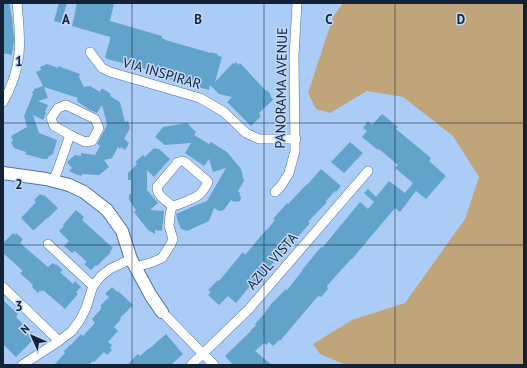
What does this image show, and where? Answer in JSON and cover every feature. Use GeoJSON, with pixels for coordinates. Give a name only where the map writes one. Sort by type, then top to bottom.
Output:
{"type":"FeatureCollection","features":[{"type":"Feature","properties":{"kind":"street"},"geometry":{"type":"LineString","coordinates":[[3,102],[15,75],[19,55],[20,32],[17,3]]}},
{"type":"Feature","properties":{"kind":"street","name":"PANORAMA AVENUE"},"geometry":{"type":"LineString","coordinates":[[275,192],[281,186],[289,173],[295,150],[294,56],[297,3]]}},
{"type":"Feature","properties":{"kind":"street","name":"VIA INSPIRAR"},"geometry":{"type":"LineString","coordinates":[[90,52],[102,68],[110,72],[200,98],[224,112],[246,133],[259,139],[296,139]]}},
{"type":"Feature","properties":{"kind":"street"},"geometry":{"type":"LineString","coordinates":[[66,105],[95,120],[99,128],[92,141],[85,142],[70,135],[54,126],[51,118],[58,108],[66,105]]}},
{"type":"Feature","properties":{"kind":"street"},"geometry":{"type":"LineString","coordinates":[[53,180],[70,135]]}},
{"type":"Feature","properties":{"kind":"street"},"geometry":{"type":"LineString","coordinates":[[182,161],[208,182],[200,194],[178,205],[172,206],[159,194],[157,186],[178,162],[182,161]]}},
{"type":"Feature","properties":{"kind":"street","name":"AZUL VISTA"},"geometry":{"type":"LineString","coordinates":[[191,365],[249,309],[368,171]]}},
{"type":"Feature","properties":{"kind":"street"},"geometry":{"type":"LineString","coordinates":[[3,173],[53,180],[69,185],[84,192],[107,210],[122,231],[134,263],[151,296],[162,312],[214,365]]}},
{"type":"Feature","properties":{"kind":"street"},"geometry":{"type":"LineString","coordinates":[[22,365],[72,331],[86,308],[93,286],[101,276],[110,269],[134,263],[153,262],[162,258],[171,244],[172,239],[169,226],[172,206]]}},
{"type":"Feature","properties":{"kind":"street"},"geometry":{"type":"LineString","coordinates":[[48,244],[93,286]]}},
{"type":"Feature","properties":{"kind":"street"},"geometry":{"type":"LineString","coordinates":[[3,287],[59,341]]}},
{"type":"Feature","properties":{"kind":"shaded area"},"geometry":{"type":"Polygon","coordinates":[[[343,3],[524,3],[524,365],[346,365],[320,354],[313,344],[352,320],[405,303],[465,219],[479,177],[453,136],[403,97],[367,91],[330,113],[316,109],[308,93],[333,17],[343,3]]]}},
{"type":"Feature","properties":{"kind":"building"},"geometry":{"type":"Polygon","coordinates":[[[3,3],[9,3],[12,17],[14,40],[12,55],[3,53],[3,3]]]}},
{"type":"Feature","properties":{"kind":"building"},"geometry":{"type":"Polygon","coordinates":[[[59,3],[67,3],[61,23],[54,21],[59,3]]]}},
{"type":"Feature","properties":{"kind":"building"},"geometry":{"type":"Polygon","coordinates":[[[77,3],[114,3],[110,21],[162,36],[162,39],[165,40],[217,54],[222,57],[215,82],[233,63],[234,64],[236,62],[238,65],[240,63],[266,91],[267,90],[273,100],[259,113],[261,116],[251,126],[227,102],[232,97],[219,94],[210,85],[209,90],[159,76],[160,73],[107,59],[105,57],[110,37],[72,26],[77,3]]]}},
{"type":"Feature","properties":{"kind":"building"},"geometry":{"type":"Polygon","coordinates":[[[47,64],[58,68],[58,66],[80,74],[79,77],[84,87],[90,86],[100,92],[101,89],[103,89],[111,94],[110,96],[120,102],[125,122],[128,121],[130,128],[124,139],[129,143],[125,150],[118,147],[112,158],[104,160],[109,167],[99,175],[82,174],[82,176],[75,174],[69,171],[72,168],[67,162],[75,155],[81,156],[81,153],[95,155],[100,146],[97,144],[107,124],[102,105],[97,113],[78,102],[78,98],[44,87],[48,98],[38,101],[48,105],[45,112],[46,113],[43,120],[33,115],[39,133],[57,140],[53,154],[48,157],[48,159],[43,159],[25,154],[26,152],[14,148],[11,142],[13,141],[11,136],[27,127],[24,116],[33,94],[32,92],[34,89],[43,86],[36,72],[41,70],[40,67],[47,64]]]}},
{"type":"Feature","properties":{"kind":"building"},"geometry":{"type":"Polygon","coordinates":[[[382,114],[398,127],[396,129],[431,158],[429,161],[446,176],[426,199],[416,191],[400,212],[395,208],[327,286],[328,289],[321,297],[318,296],[280,341],[279,340],[273,346],[269,342],[266,345],[264,343],[255,351],[272,365],[233,365],[225,356],[251,331],[272,303],[286,289],[287,290],[321,247],[322,248],[360,202],[368,209],[374,202],[364,193],[368,189],[376,197],[389,181],[405,193],[413,183],[395,168],[398,165],[362,137],[367,131],[363,128],[368,121],[372,125],[382,114]]]}},
{"type":"Feature","properties":{"kind":"building"},"geometry":{"type":"Polygon","coordinates":[[[187,123],[196,132],[194,135],[209,144],[211,142],[227,152],[241,169],[244,181],[238,191],[241,198],[240,201],[234,202],[231,200],[224,210],[219,211],[214,208],[209,221],[187,231],[181,229],[176,214],[207,201],[226,168],[213,172],[209,159],[204,166],[185,153],[191,143],[165,145],[155,137],[163,127],[187,123]]]}},
{"type":"Feature","properties":{"kind":"building"},"geometry":{"type":"Polygon","coordinates":[[[350,142],[363,153],[344,173],[331,162],[350,142]]]}},
{"type":"Feature","properties":{"kind":"building"},"geometry":{"type":"Polygon","coordinates":[[[154,148],[159,149],[170,159],[154,177],[147,170],[147,190],[158,203],[150,210],[164,211],[162,231],[155,230],[155,234],[148,230],[134,212],[136,210],[129,200],[129,195],[131,193],[131,180],[128,180],[128,173],[137,164],[135,162],[143,155],[145,157],[154,148]]]}},
{"type":"Feature","properties":{"kind":"building"},"geometry":{"type":"Polygon","coordinates":[[[321,169],[341,186],[326,201],[327,202],[308,222],[310,223],[290,245],[289,244],[252,288],[250,286],[236,303],[228,296],[219,305],[208,295],[211,292],[208,290],[218,280],[219,281],[243,252],[245,255],[267,230],[275,220],[273,219],[287,203],[288,204],[321,169]]]}},
{"type":"Feature","properties":{"kind":"building"},"geometry":{"type":"Polygon","coordinates":[[[40,194],[43,196],[44,195],[58,208],[33,230],[21,218],[36,202],[34,200],[40,194]]]}},
{"type":"Feature","properties":{"kind":"building"},"geometry":{"type":"Polygon","coordinates":[[[76,210],[84,217],[82,220],[113,248],[97,266],[96,265],[91,270],[84,264],[87,262],[75,251],[72,253],[64,246],[69,241],[59,231],[76,210]]]}},
{"type":"Feature","properties":{"kind":"building"},"geometry":{"type":"Polygon","coordinates":[[[13,233],[15,235],[16,233],[23,239],[20,243],[48,267],[53,263],[55,265],[56,264],[63,270],[60,272],[73,284],[75,281],[81,287],[76,292],[78,294],[65,309],[43,290],[42,292],[40,290],[38,293],[32,287],[33,285],[20,273],[23,271],[3,253],[3,243],[13,233]]]}},
{"type":"Feature","properties":{"kind":"building"},"geometry":{"type":"Polygon","coordinates":[[[112,287],[133,305],[120,318],[121,319],[114,327],[118,331],[108,342],[112,345],[110,348],[112,350],[107,355],[104,352],[89,365],[54,365],[65,353],[64,351],[81,334],[83,336],[95,323],[92,319],[101,309],[102,307],[100,306],[109,297],[105,294],[112,287]]]}},
{"type":"Feature","properties":{"kind":"building"},"geometry":{"type":"Polygon","coordinates":[[[3,300],[18,314],[16,317],[36,337],[16,357],[3,344],[3,300]]]}},
{"type":"Feature","properties":{"kind":"building"},"geometry":{"type":"Polygon","coordinates":[[[166,334],[183,354],[171,365],[127,365],[138,354],[140,356],[166,334]]]}}]}
